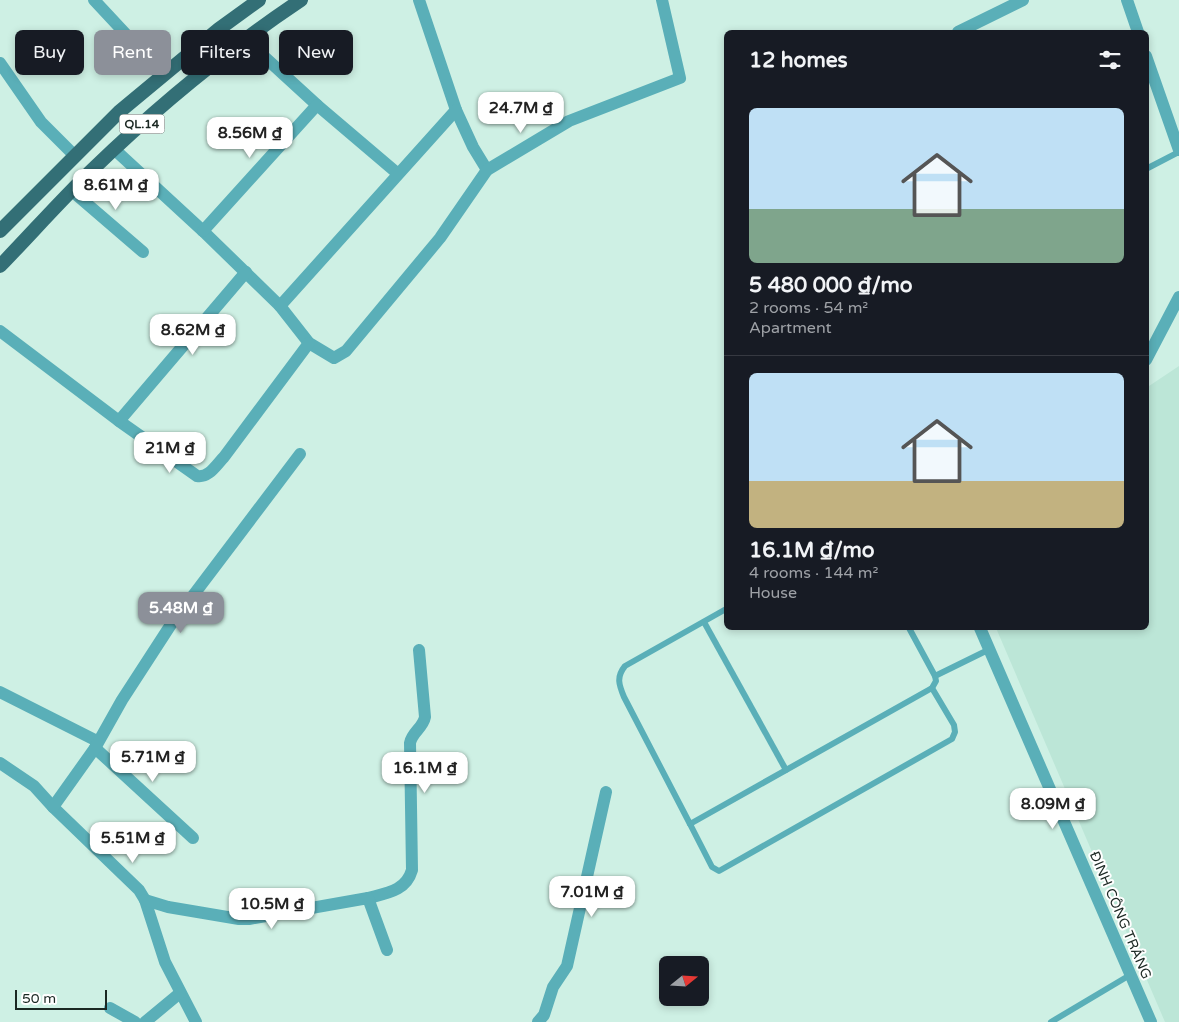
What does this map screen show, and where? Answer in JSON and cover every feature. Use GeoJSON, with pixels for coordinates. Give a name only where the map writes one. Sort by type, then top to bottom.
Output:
{"type":"FeatureCollection","features":[{"type":"Feature","properties":{"kind":"main road","name":"QL.14"},"geometry":{"type":"LineString","coordinates":[[171,68],[259,0]]}},
{"type":"Feature","properties":{"kind":"main road","name":"QL.14"},"geometry":{"type":"LineString","coordinates":[[260,30],[301,0]]}},
{"type":"Feature","properties":{"kind":"main road","name":"QL.14"},"geometry":{"type":"LineString","coordinates":[[0,231],[119,112],[162,75]]}},
{"type":"Feature","properties":{"kind":"main road","name":"QL.14"},"geometry":{"type":"LineString","coordinates":[[0,266],[114,149],[177,93],[200,75]]}},
{"type":"Feature","properties":{"kind":"street"},"geometry":{"type":"LineString","coordinates":[[94,0],[122,30]]}},
{"type":"Feature","properties":{"kind":"street"},"geometry":{"type":"LineString","coordinates":[[419,0],[456,110],[487,170]]}},
{"type":"Feature","properties":{"kind":"street"},"geometry":{"type":"LineString","coordinates":[[114,149],[246,272],[280,306],[309,343],[334,358],[346,351],[440,238],[487,170],[569,121],[680,78],[662,0]]}},
{"type":"Feature","properties":{"kind":"street"},"geometry":{"type":"LineString","coordinates":[[962,30],[1023,0]]}},
{"type":"Feature","properties":{"kind":"street"},"geometry":{"type":"LineString","coordinates":[[1126,0],[1137,30]]}},
{"type":"Feature","properties":{"kind":"street"},"geometry":{"type":"LineString","coordinates":[[269,61],[397,173]]}},
{"type":"Feature","properties":{"kind":"street"},"geometry":{"type":"LineString","coordinates":[[0,63],[41,122],[75,156]]}},
{"type":"Feature","properties":{"kind":"street"},"geometry":{"type":"LineString","coordinates":[[1149,65],[1179,151]]}},
{"type":"Feature","properties":{"kind":"street"},"geometry":{"type":"LineString","coordinates":[[203,231],[317,105]]}},
{"type":"Feature","properties":{"kind":"street"},"geometry":{"type":"LineString","coordinates":[[280,306],[397,173],[456,110]]}},
{"type":"Feature","properties":{"kind":"street"},"geometry":{"type":"LineString","coordinates":[[72,191],[143,252]]}},
{"type":"Feature","properties":{"kind":"street"},"geometry":{"type":"LineString","coordinates":[[119,421],[246,272]]}},
{"type":"Feature","properties":{"kind":"street"},"geometry":{"type":"LineString","coordinates":[[1149,354],[1179,297]]}},
{"type":"Feature","properties":{"kind":"street"},"geometry":{"type":"LineString","coordinates":[[0,332],[119,421],[197,476],[203,477],[224,457],[309,343]]}},
{"type":"Feature","properties":{"kind":"street"},"geometry":{"type":"LineString","coordinates":[[53,807],[96,744],[170,626],[300,454]]}},
{"type":"Feature","properties":{"kind":"street","name":"ĐINH CÔNG TRÁNG"},"geometry":{"type":"LineString","coordinates":[[981,630],[1150,1022]]}},
{"type":"Feature","properties":{"kind":"street"},"geometry":{"type":"LineString","coordinates":[[145,900],[239,919],[249,919],[368,898],[400,888],[410,878],[412,870],[410,743],[411,738],[422,726],[425,717],[419,650]]}},
{"type":"Feature","properties":{"kind":"street"},"geometry":{"type":"LineString","coordinates":[[0,692],[96,744],[193,838]]}},
{"type":"Feature","properties":{"kind":"street"},"geometry":{"type":"LineString","coordinates":[[0,763],[34,786],[53,807],[129,880],[145,900],[160,950],[196,1022]]}},
{"type":"Feature","properties":{"kind":"street"},"geometry":{"type":"LineString","coordinates":[[538,1022],[544,1015],[553,987],[567,966],[606,792]]}},
{"type":"Feature","properties":{"kind":"street"},"geometry":{"type":"LineString","coordinates":[[368,898],[387,950]]}},
{"type":"Feature","properties":{"kind":"street"},"geometry":{"type":"LineString","coordinates":[[145,1022],[180,992]]}},
{"type":"Feature","properties":{"kind":"street"},"geometry":{"type":"LineString","coordinates":[[110,1008],[135,1022]]}},
{"type":"Feature","properties":{"kind":"lane"},"geometry":{"type":"LineString","coordinates":[[1149,167],[1179,151]]}},
{"type":"Feature","properties":{"kind":"lane"},"geometry":{"type":"LineString","coordinates":[[724,610],[625,666],[619,676],[619,683],[624,697],[712,867],[719,871],[952,739],[955,732],[954,725],[932,688]]}},
{"type":"Feature","properties":{"kind":"lane"},"geometry":{"type":"LineString","coordinates":[[704,622],[786,770]]}},
{"type":"Feature","properties":{"kind":"lane"},"geometry":{"type":"LineString","coordinates":[[690,824],[932,688],[936,681],[935,676],[909,630]]}},
{"type":"Feature","properties":{"kind":"lane"},"geometry":{"type":"LineString","coordinates":[[935,676],[990,649]]}},
{"type":"Feature","properties":{"kind":"lane"},"geometry":{"type":"LineString","coordinates":[[1051,1022],[1130,975]]}},
{"type":"Feature","properties":{"kind":"shaded area"},"geometry":{"type":"Polygon","coordinates":[[[1179,366],[1179,1022],[1165,1022],[997,630],[1149,630],[1149,386],[1179,366]]]}}]}
